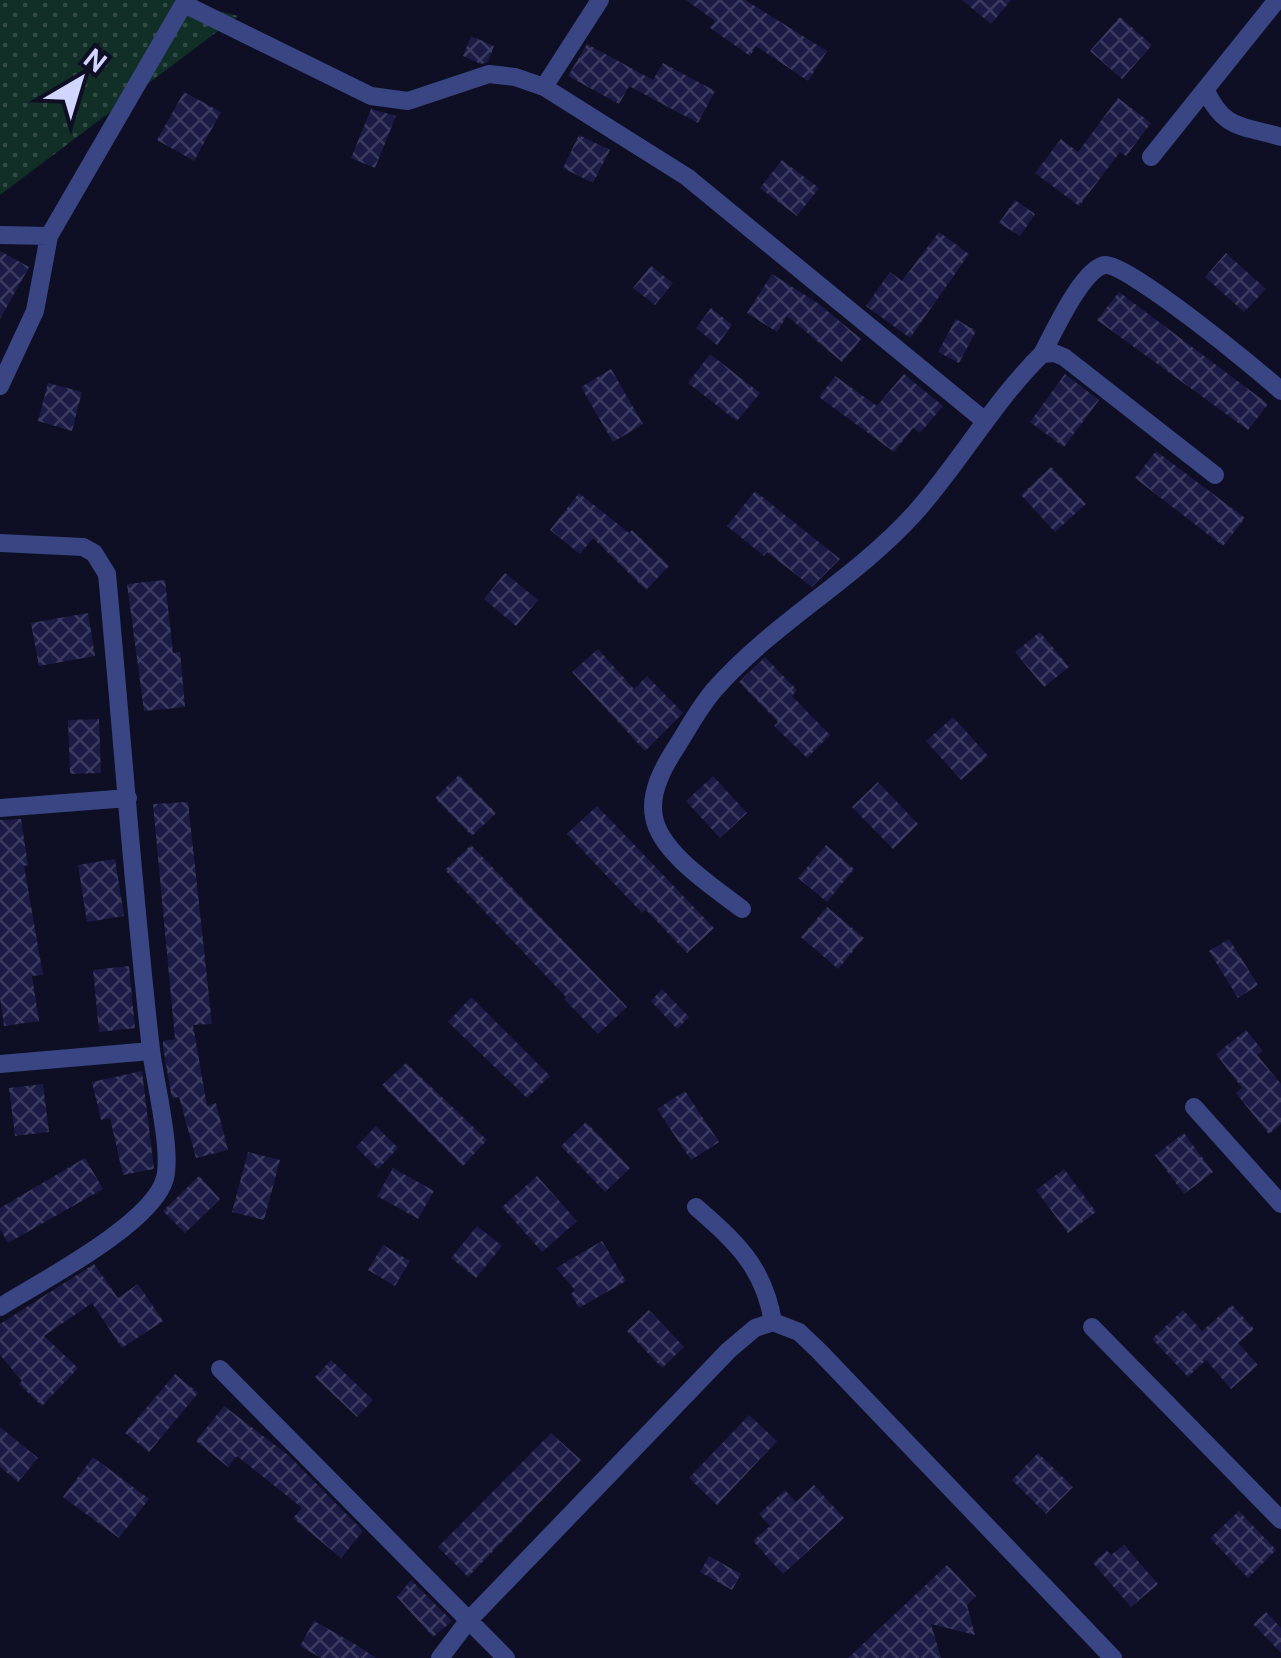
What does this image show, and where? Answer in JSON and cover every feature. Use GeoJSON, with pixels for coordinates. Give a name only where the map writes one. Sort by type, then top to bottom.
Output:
{"type":"FeatureCollection","features":[{"type":"Feature","properties":{"kind":"street"},"geometry":{"type":"LineString","coordinates":[[544,87],[600,0]]}},
{"type":"Feature","properties":{"kind":"street"},"geometry":{"type":"LineString","coordinates":[[1151,156],[1277,0]]}},
{"type":"Feature","properties":{"kind":"street"},"geometry":{"type":"LineString","coordinates":[[0,386],[35,311],[48,236],[185,2],[370,96],[408,100],[488,74],[516,77],[544,87],[688,177],[985,421]]}},
{"type":"Feature","properties":{"kind":"street"},"geometry":{"type":"LineString","coordinates":[[1206,92],[1216,113],[1226,120],[1281,137]]}},
{"type":"Feature","properties":{"kind":"street"},"geometry":{"type":"LineString","coordinates":[[0,235],[48,236]]}},
{"type":"Feature","properties":{"kind":"street"},"geometry":{"type":"LineString","coordinates":[[742,909],[702,878],[668,845],[661,832],[654,818],[655,791],[666,764],[714,690],[754,651],[848,578],[915,514],[1042,354],[1071,301],[1094,271],[1104,265],[1114,266],[1156,292],[1281,391]]}},
{"type":"Feature","properties":{"kind":"street"},"geometry":{"type":"LineString","coordinates":[[1042,354],[1054,353],[1064,358],[1215,475]]}},
{"type":"Feature","properties":{"kind":"street"},"geometry":{"type":"LineString","coordinates":[[0,544],[84,547],[102,562],[107,574],[152,1051],[166,1155],[165,1178],[155,1198],[121,1231],[0,1307]]}},
{"type":"Feature","properties":{"kind":"street"},"geometry":{"type":"LineString","coordinates":[[0,808],[128,798]]}},
{"type":"Feature","properties":{"kind":"street"},"geometry":{"type":"LineString","coordinates":[[0,1064],[152,1051]]}},
{"type":"Feature","properties":{"kind":"street"},"geometry":{"type":"LineString","coordinates":[[1194,1107],[1281,1204]]}},
{"type":"Feature","properties":{"kind":"street"},"geometry":{"type":"LineString","coordinates":[[696,1207],[734,1242],[753,1266],[768,1292],[774,1322]]}},
{"type":"Feature","properties":{"kind":"street"},"geometry":{"type":"LineString","coordinates":[[440,1658],[468,1621],[729,1350],[755,1328],[774,1322],[799,1332],[819,1350],[1112,1658]]}},
{"type":"Feature","properties":{"kind":"street"},"geometry":{"type":"LineString","coordinates":[[1092,1327],[1281,1520]]}},
{"type":"Feature","properties":{"kind":"street"},"geometry":{"type":"LineString","coordinates":[[220,1369],[506,1658]]}},
{"type":"Feature","properties":{"kind":"green space"},"geometry":{"type":"Polygon","coordinates":[[[0,0],[174,0],[238,16],[0,195],[0,0]]]}},
{"type":"Feature","properties":{"kind":"building"},"geometry":{"type":"Polygon","coordinates":[[[686,0],[745,0],[827,51],[808,81],[756,46],[750,56],[710,28],[715,21],[686,0]]]}},
{"type":"Feature","properties":{"kind":"building"},"geometry":{"type":"Polygon","coordinates":[[[962,0],[1011,0],[991,24],[962,0]]]}},
{"type":"Feature","properties":{"kind":"building"},"geometry":{"type":"Polygon","coordinates":[[[1120,17],[1152,45],[1122,79],[1090,51],[1120,17]]]}},
{"type":"Feature","properties":{"kind":"building"},"geometry":{"type":"Polygon","coordinates":[[[471,36],[494,46],[488,62],[481,64],[463,56],[471,36]]]}},
{"type":"Feature","properties":{"kind":"building"},"geometry":{"type":"Polygon","coordinates":[[[587,44],[653,80],[663,63],[715,91],[698,123],[629,86],[619,104],[568,76],[587,44]]]}},
{"type":"Feature","properties":{"kind":"building"},"geometry":{"type":"Polygon","coordinates":[[[184,92],[221,112],[194,161],[157,140],[184,92]]]}},
{"type":"Feature","properties":{"kind":"building"},"geometry":{"type":"Polygon","coordinates":[[[1118,98],[1151,123],[1126,156],[1120,152],[1079,206],[1035,173],[1061,139],[1078,152],[1118,98]]]}},
{"type":"Feature","properties":{"kind":"building"},"geometry":{"type":"Polygon","coordinates":[[[371,109],[396,116],[375,168],[351,158],[371,109]]]}},
{"type":"Feature","properties":{"kind":"building"},"geometry":{"type":"Polygon","coordinates":[[[579,135],[610,150],[593,183],[563,168],[579,135]]]}},
{"type":"Feature","properties":{"kind":"building"},"geometry":{"type":"Polygon","coordinates":[[[782,160],[819,188],[797,216],[760,188],[782,160]]]}},
{"type":"Feature","properties":{"kind":"building"},"geometry":{"type":"Polygon","coordinates":[[[1015,200],[1035,214],[1020,236],[999,223],[1015,200]]]}},
{"type":"Feature","properties":{"kind":"building"},"geometry":{"type":"Polygon","coordinates":[[[939,232],[969,254],[910,338],[866,306],[890,272],[902,281],[939,232]]]}},
{"type":"Feature","properties":{"kind":"building"},"geometry":{"type":"Polygon","coordinates":[[[0,251],[29,267],[0,319],[0,251]]]}},
{"type":"Feature","properties":{"kind":"building"},"geometry":{"type":"Polygon","coordinates":[[[1226,253],[1266,289],[1244,312],[1205,277],[1226,253]]]}},
{"type":"Feature","properties":{"kind":"building"},"geometry":{"type":"Polygon","coordinates":[[[651,266],[673,283],[655,305],[633,288],[651,266]]]}},
{"type":"Feature","properties":{"kind":"building"},"geometry":{"type":"Polygon","coordinates":[[[772,274],[819,304],[861,339],[842,362],[787,316],[777,332],[747,313],[772,274]]]}},
{"type":"Feature","properties":{"kind":"building"},"geometry":{"type":"Polygon","coordinates":[[[1119,292],[1268,404],[1248,430],[1097,320],[1119,292]]]}},
{"type":"Feature","properties":{"kind":"building"},"geometry":{"type":"Polygon","coordinates":[[[711,308],[732,325],[717,345],[696,328],[711,308]]]}},
{"type":"Feature","properties":{"kind":"building"},"geometry":{"type":"Polygon","coordinates":[[[956,319],[976,331],[959,363],[938,352],[956,319]]]}},
{"type":"Feature","properties":{"kind":"building"},"geometry":{"type":"Polygon","coordinates":[[[710,354],[760,393],[737,421],[688,383],[710,354]]]}},
{"type":"Feature","properties":{"kind":"building"},"geometry":{"type":"Polygon","coordinates":[[[611,369],[643,424],[613,442],[581,387],[611,369]]]}},
{"type":"Feature","properties":{"kind":"building"},"geometry":{"type":"Polygon","coordinates":[[[904,374],[943,406],[920,433],[913,428],[894,452],[819,397],[835,376],[877,406],[904,374]]]}},
{"type":"Feature","properties":{"kind":"building"},"geometry":{"type":"Polygon","coordinates":[[[1065,374],[1099,400],[1064,447],[1030,422],[1065,374]]]}},
{"type":"Feature","properties":{"kind":"building"},"geometry":{"type":"Polygon","coordinates":[[[48,383],[82,392],[72,431],[38,421],[48,383]]]}},
{"type":"Feature","properties":{"kind":"building"},"geometry":{"type":"Polygon","coordinates":[[[1156,451],[1245,518],[1223,546],[1135,478],[1156,451]]]}},
{"type":"Feature","properties":{"kind":"building"},"geometry":{"type":"Polygon","coordinates":[[[1051,467],[1086,504],[1055,532],[1021,495],[1051,467]]]}},
{"type":"Feature","properties":{"kind":"building"},"geometry":{"type":"Polygon","coordinates":[[[755,491],[840,559],[812,587],[727,526],[755,491]]]}},
{"type":"Feature","properties":{"kind":"building"},"geometry":{"type":"Polygon","coordinates":[[[579,493],[629,533],[632,530],[669,566],[646,590],[593,538],[580,554],[550,530],[579,493]]]}},
{"type":"Feature","properties":{"kind":"building"},"geometry":{"type":"Polygon","coordinates":[[[505,573],[538,600],[516,626],[484,599],[505,573]]]}},
{"type":"Feature","properties":{"kind":"building"},"geometry":{"type":"Polygon","coordinates":[[[165,580],[173,653],[180,652],[185,707],[144,711],[127,584],[165,580]]]}},
{"type":"Feature","properties":{"kind":"building"},"geometry":{"type":"Polygon","coordinates":[[[88,613],[95,656],[39,666],[31,623],[88,613]]]}},
{"type":"Feature","properties":{"kind":"building"},"geometry":{"type":"Polygon","coordinates":[[[1040,632],[1069,667],[1044,687],[1015,652],[1040,632]]]}},
{"type":"Feature","properties":{"kind":"building"},"geometry":{"type":"Polygon","coordinates":[[[598,649],[634,689],[647,676],[683,713],[645,751],[572,672],[598,649]]]}},
{"type":"Feature","properties":{"kind":"building"},"geometry":{"type":"Polygon","coordinates":[[[765,657],[797,690],[792,696],[830,735],[807,758],[774,726],[778,722],[739,682],[765,657]]]}},
{"type":"Feature","properties":{"kind":"building"},"geometry":{"type":"Polygon","coordinates":[[[953,717],[988,756],[961,780],[926,741],[953,717]]]}},
{"type":"Feature","properties":{"kind":"building"},"geometry":{"type":"Polygon","coordinates":[[[99,719],[101,773],[70,774],[68,720],[99,719]]]}},
{"type":"Feature","properties":{"kind":"building"},"geometry":{"type":"Polygon","coordinates":[[[459,775],[496,813],[472,836],[435,798],[459,775]]]}},
{"type":"Feature","properties":{"kind":"building"},"geometry":{"type":"Polygon","coordinates":[[[713,776],[747,813],[720,838],[686,801],[713,776]]]}},
{"type":"Feature","properties":{"kind":"building"},"geometry":{"type":"Polygon","coordinates":[[[878,782],[918,824],[893,849],[852,807],[878,782]]]}},
{"type":"Feature","properties":{"kind":"building"},"geometry":{"type":"Polygon","coordinates":[[[188,802],[212,1024],[193,1025],[207,1106],[216,1103],[228,1150],[196,1158],[179,1097],[172,1098],[163,1048],[163,1041],[175,1039],[153,804],[188,802]]]}},
{"type":"Feature","properties":{"kind":"building"},"geometry":{"type":"Polygon","coordinates":[[[597,806],[714,928],[687,953],[646,910],[642,913],[567,834],[597,806]]]}},
{"type":"Feature","properties":{"kind":"building"},"geometry":{"type":"Polygon","coordinates":[[[21,819],[28,865],[24,866],[43,975],[32,976],[39,1021],[4,1026],[0,998],[0,820],[21,819]]]}},
{"type":"Feature","properties":{"kind":"building"},"geometry":{"type":"Polygon","coordinates":[[[471,845],[627,1007],[598,1034],[445,870],[471,845]]]}},
{"type":"Feature","properties":{"kind":"building"},"geometry":{"type":"Polygon","coordinates":[[[826,845],[854,869],[827,902],[798,878],[826,845]]]}},
{"type":"Feature","properties":{"kind":"building"},"geometry":{"type":"Polygon","coordinates":[[[115,859],[124,916],[87,922],[78,865],[115,859]]]}},
{"type":"Feature","properties":{"kind":"building"},"geometry":{"type":"Polygon","coordinates":[[[827,907],[864,938],[838,969],[801,937],[827,907]]]}},
{"type":"Feature","properties":{"kind":"building"},"geometry":{"type":"Polygon","coordinates":[[[1229,939],[1258,985],[1238,998],[1209,951],[1229,939]]]}},
{"type":"Feature","properties":{"kind":"building"},"geometry":{"type":"Polygon","coordinates":[[[129,966],[135,1028],[99,1032],[93,970],[129,966]]]}},
{"type":"Feature","properties":{"kind":"building"},"geometry":{"type":"Polygon","coordinates":[[[662,989],[689,1017],[677,1029],[651,1001],[662,989]]]}},
{"type":"Feature","properties":{"kind":"building"},"geometry":{"type":"Polygon","coordinates":[[[471,997],[550,1076],[527,1098],[448,1022],[471,997]]]}},
{"type":"Feature","properties":{"kind":"building"},"geometry":{"type":"Polygon","coordinates":[[[1246,1030],[1263,1051],[1257,1055],[1281,1084],[1281,1124],[1269,1134],[1236,1093],[1242,1088],[1216,1054],[1246,1030]]]}},
{"type":"Feature","properties":{"kind":"building"},"geometry":{"type":"Polygon","coordinates":[[[406,1063],[487,1140],[463,1166],[382,1085],[406,1063]]]}},
{"type":"Feature","properties":{"kind":"building"},"geometry":{"type":"Polygon","coordinates":[[[142,1071],[154,1169],[123,1175],[110,1118],[101,1120],[92,1082],[142,1071]]]}},
{"type":"Feature","properties":{"kind":"building"},"geometry":{"type":"Polygon","coordinates":[[[43,1084],[49,1132],[15,1136],[9,1088],[43,1084]]]}},
{"type":"Feature","properties":{"kind":"building"},"geometry":{"type":"Polygon","coordinates":[[[685,1091],[719,1142],[691,1160],[657,1109],[685,1091]]]}},
{"type":"Feature","properties":{"kind":"building"},"geometry":{"type":"Polygon","coordinates":[[[586,1122],[630,1168],[605,1192],[561,1146],[586,1122]]]}},
{"type":"Feature","properties":{"kind":"building"},"geometry":{"type":"Polygon","coordinates":[[[376,1126],[398,1148],[378,1169],[356,1147],[376,1126]]]}},
{"type":"Feature","properties":{"kind":"building"},"geometry":{"type":"Polygon","coordinates":[[[1184,1133],[1213,1172],[1184,1194],[1155,1155],[1184,1133]]]}},
{"type":"Feature","properties":{"kind":"building"},"geometry":{"type":"Polygon","coordinates":[[[248,1152],[280,1160],[264,1220],[232,1212],[248,1152]]]}},
{"type":"Feature","properties":{"kind":"building"},"geometry":{"type":"Polygon","coordinates":[[[85,1158],[103,1189],[8,1243],[0,1229],[0,1208],[85,1158]]]}},
{"type":"Feature","properties":{"kind":"building"},"geometry":{"type":"Polygon","coordinates":[[[393,1168],[434,1191],[418,1219],[377,1196],[393,1168]]]}},
{"type":"Feature","properties":{"kind":"building"},"geometry":{"type":"Polygon","coordinates":[[[1064,1169],[1096,1212],[1068,1233],[1036,1190],[1064,1169]]]}},
{"type":"Feature","properties":{"kind":"building"},"geometry":{"type":"Polygon","coordinates":[[[199,1176],[220,1199],[185,1233],[163,1211],[199,1176]]]}},
{"type":"Feature","properties":{"kind":"building"},"geometry":{"type":"Polygon","coordinates":[[[537,1176],[577,1221],[542,1252],[502,1207],[537,1176]]]}},
{"type":"Feature","properties":{"kind":"building"},"geometry":{"type":"Polygon","coordinates":[[[477,1226],[502,1246],[476,1278],[451,1258],[477,1226]]]}},
{"type":"Feature","properties":{"kind":"building"},"geometry":{"type":"Polygon","coordinates":[[[602,1241],[626,1281],[579,1308],[571,1294],[575,1290],[556,1268],[602,1241]]]}},
{"type":"Feature","properties":{"kind":"building"},"geometry":{"type":"Polygon","coordinates":[[[383,1245],[410,1261],[395,1286],[368,1270],[383,1245]]]}},
{"type":"Feature","properties":{"kind":"building"},"geometry":{"type":"Polygon","coordinates":[[[94,1264],[118,1298],[138,1284],[163,1321],[122,1348],[92,1303],[44,1336],[78,1368],[42,1406],[19,1384],[22,1381],[0,1355],[0,1324],[94,1264]]]}},
{"type":"Feature","properties":{"kind":"building"},"geometry":{"type":"Polygon","coordinates":[[[1232,1305],[1254,1329],[1238,1343],[1258,1365],[1231,1389],[1206,1360],[1188,1377],[1152,1339],[1183,1310],[1202,1331],[1232,1305]]]}},
{"type":"Feature","properties":{"kind":"building"},"geometry":{"type":"Polygon","coordinates":[[[649,1310],[684,1347],[662,1368],[627,1331],[649,1310]]]}},
{"type":"Feature","properties":{"kind":"building"},"geometry":{"type":"Polygon","coordinates":[[[331,1360],[373,1400],[357,1417],[315,1377],[331,1360]]]}},
{"type":"Feature","properties":{"kind":"building"},"geometry":{"type":"Polygon","coordinates":[[[175,1374],[198,1393],[149,1452],[125,1433],[175,1374]]]}},
{"type":"Feature","properties":{"kind":"building"},"geometry":{"type":"Polygon","coordinates":[[[224,1406],[288,1455],[363,1531],[341,1558],[293,1518],[302,1508],[237,1456],[228,1467],[196,1441],[224,1406]]]}},
{"type":"Feature","properties":{"kind":"building"},"geometry":{"type":"Polygon","coordinates":[[[749,1415],[777,1441],[717,1505],[689,1478],[749,1415]]]}},
{"type":"Feature","properties":{"kind":"building"},"geometry":{"type":"Polygon","coordinates":[[[0,1427],[38,1458],[18,1482],[0,1467],[0,1427]]]}},
{"type":"Feature","properties":{"kind":"building"},"geometry":{"type":"Polygon","coordinates":[[[551,1433],[581,1460],[468,1577],[438,1547],[551,1433]]]}},
{"type":"Feature","properties":{"kind":"building"},"geometry":{"type":"Polygon","coordinates":[[[1038,1453],[1073,1487],[1046,1514],[1012,1480],[1038,1453]]]}},
{"type":"Feature","properties":{"kind":"building"},"geometry":{"type":"Polygon","coordinates":[[[93,1457],[149,1499],[119,1538],[63,1497],[93,1457]]]}},
{"type":"Feature","properties":{"kind":"building"},"geometry":{"type":"Polygon","coordinates":[[[814,1485],[844,1518],[783,1574],[753,1541],[770,1526],[759,1514],[785,1490],[796,1502],[814,1485]]]}},
{"type":"Feature","properties":{"kind":"building"},"geometry":{"type":"Polygon","coordinates":[[[1239,1511],[1276,1550],[1248,1578],[1210,1538],[1239,1511]]]}},
{"type":"Feature","properties":{"kind":"building"},"geometry":{"type":"Polygon","coordinates":[[[1124,1545],[1158,1584],[1131,1607],[1093,1563],[1107,1551],[1111,1555],[1124,1545]]]}},
{"type":"Feature","properties":{"kind":"building"},"geometry":{"type":"Polygon","coordinates":[[[709,1556],[741,1574],[732,1590],[700,1572],[709,1556]]]}},
{"type":"Feature","properties":{"kind":"building"},"geometry":{"type":"Polygon","coordinates":[[[947,1565],[976,1596],[967,1605],[975,1635],[931,1624],[941,1658],[848,1658],[947,1565]]]}},
{"type":"Feature","properties":{"kind":"building"},"geometry":{"type":"Polygon","coordinates":[[[411,1580],[452,1621],[433,1637],[397,1597],[411,1580]]]}},
{"type":"Feature","properties":{"kind":"building"},"geometry":{"type":"Polygon","coordinates":[[[1266,1612],[1281,1628],[1281,1653],[1253,1624],[1266,1612]]]}},
{"type":"Feature","properties":{"kind":"building"},"geometry":{"type":"Polygon","coordinates":[[[314,1621],[376,1658],[321,1658],[300,1646],[314,1621]]]}}]}
